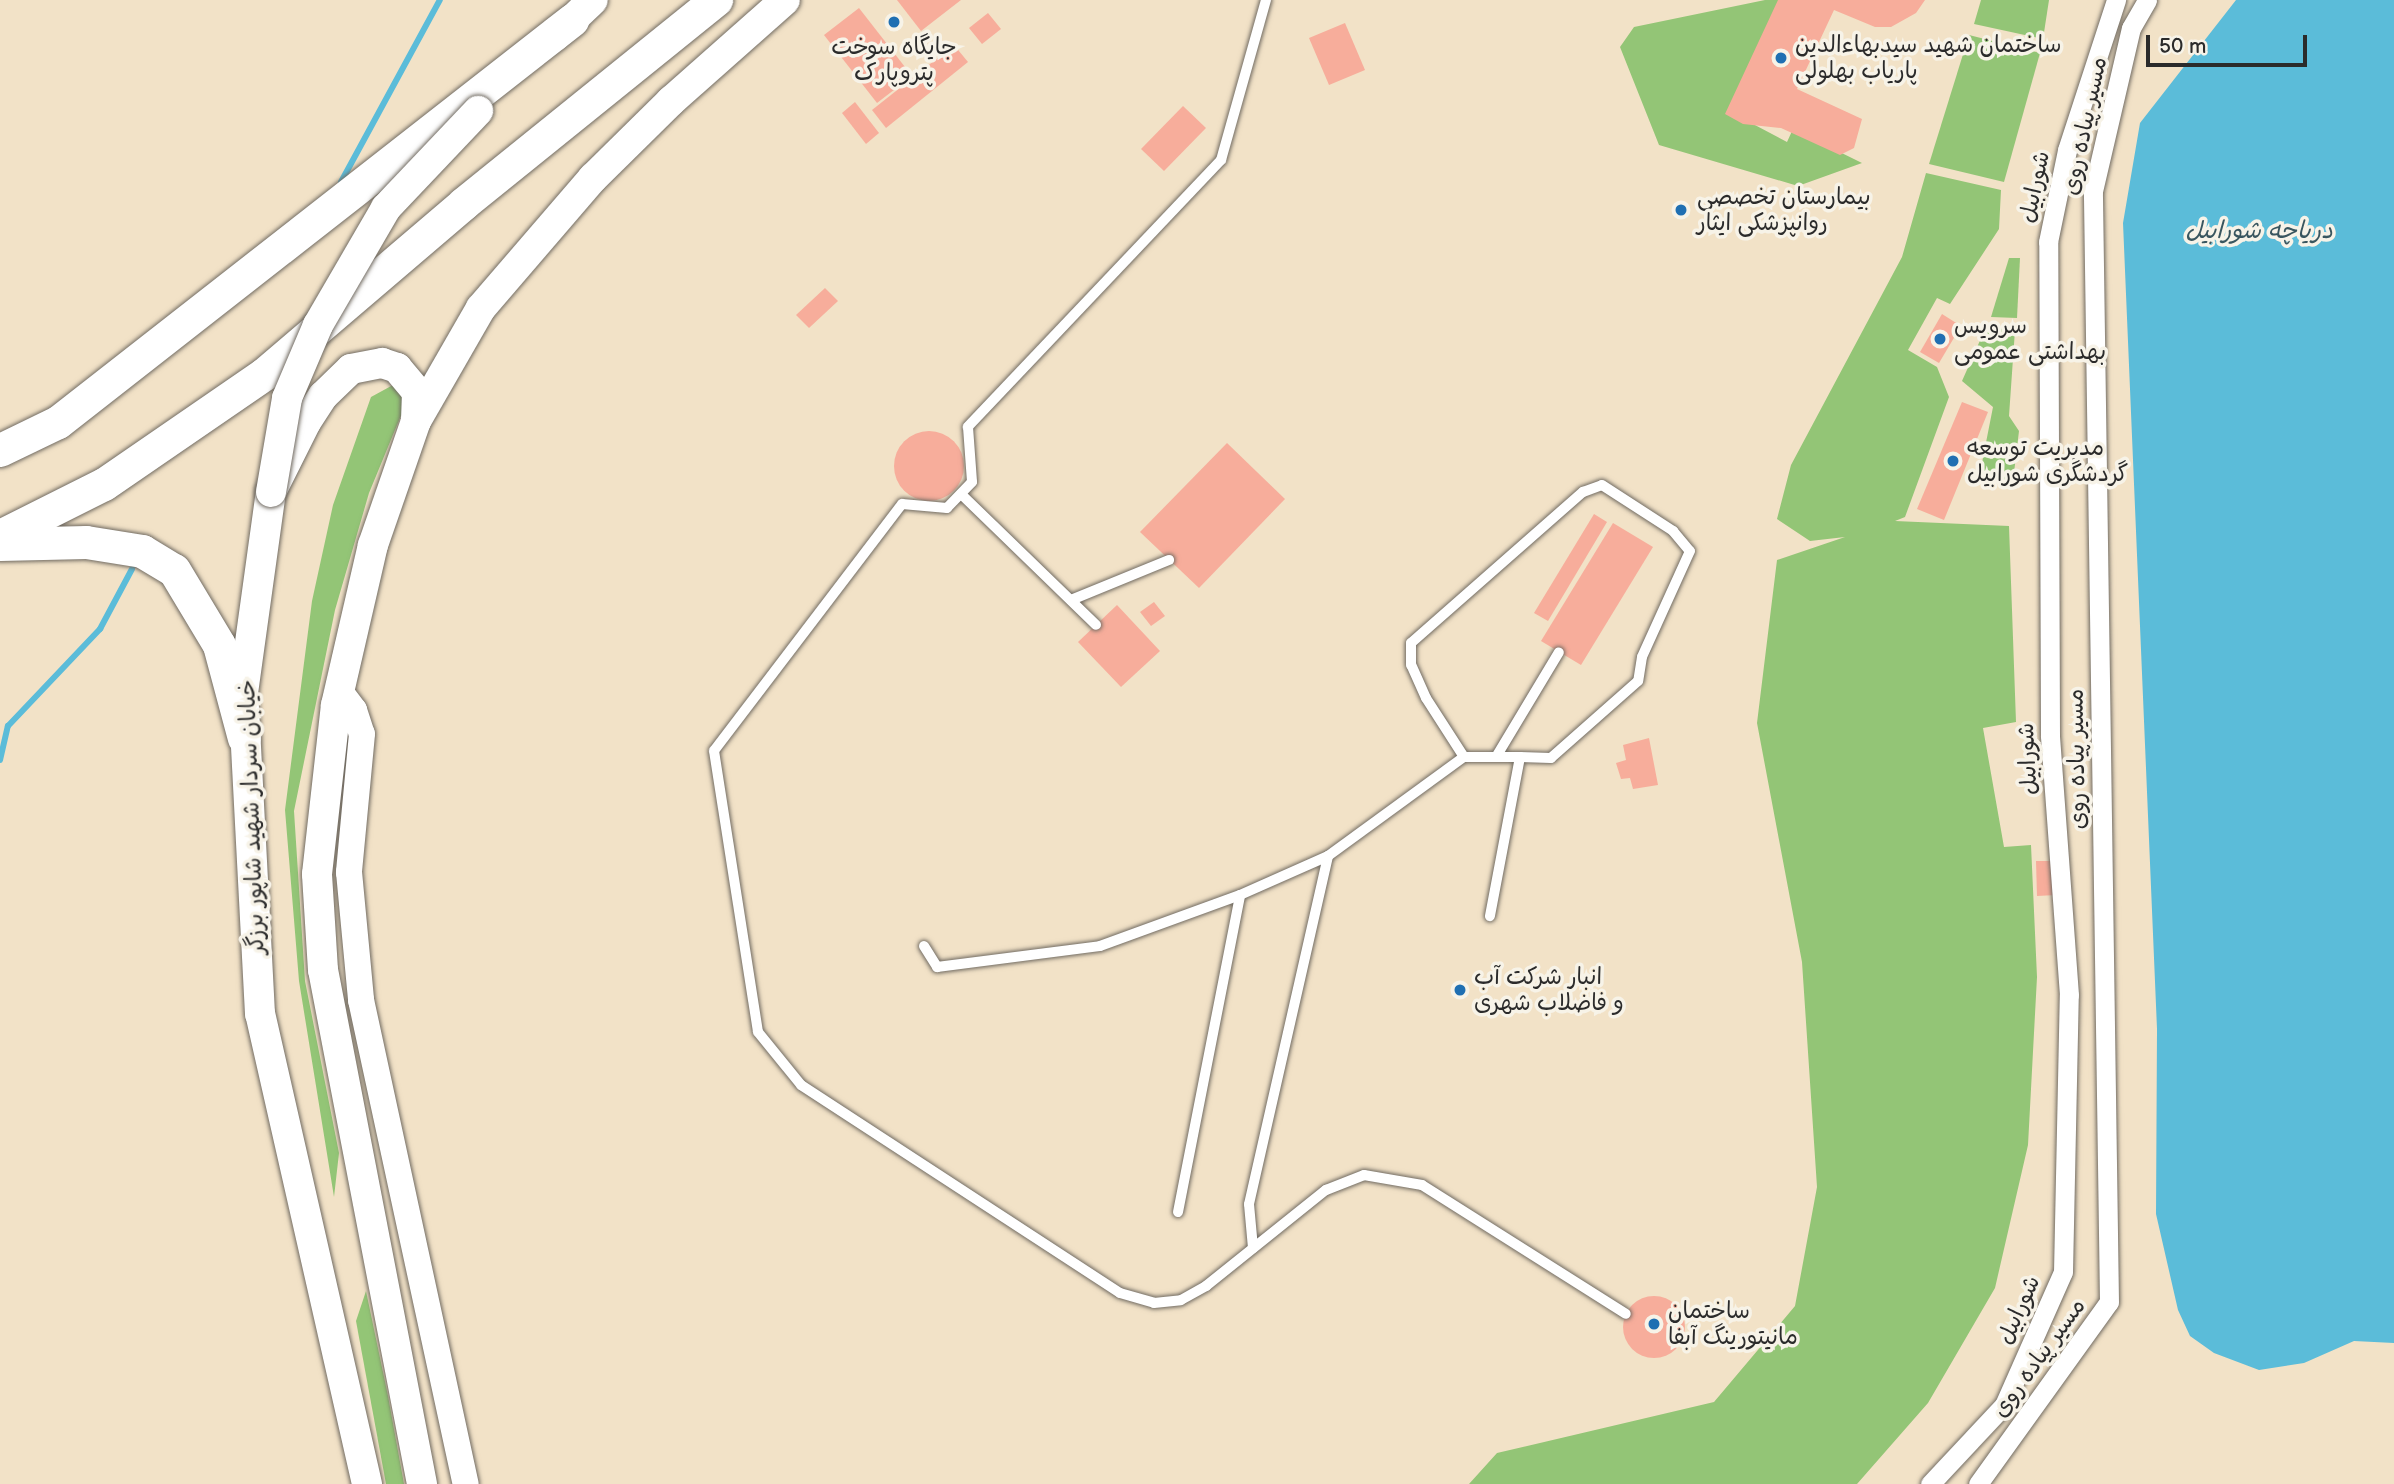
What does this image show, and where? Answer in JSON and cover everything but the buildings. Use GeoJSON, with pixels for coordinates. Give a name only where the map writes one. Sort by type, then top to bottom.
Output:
{"type":"FeatureCollection","features":[{"type":"Feature","properties":{"kind":"highway"},"geometry":{"type":"LineString","coordinates":[[0,536],[104,484],[264,374],[464,203],[716,0]]}},
{"type":"Feature","properties":{"kind":"highway"},"geometry":{"type":"LineString","coordinates":[[0,450],[58,422],[582,10]]}},
{"type":"Feature","properties":{"kind":"highway"},"geometry":{"type":"LineString","coordinates":[[0,544],[86,542],[142,551],[174,570],[219,645],[244,738]]}},
{"type":"Feature","properties":{"kind":"main road"},"geometry":{"type":"LineString","coordinates":[[422,1484],[323,970],[317,874],[339,690],[373,545],[416,421],[458,343],[515,265],[671,101],[785,0]]}},
{"type":"Feature","properties":{"kind":"main road","name":"خیابان سردار شهید شاپور برزگر"},"geometry":{"type":"LineString","coordinates":[[367,1484],[260,1014],[243,693],[271,492],[288,398],[318,325],[386,208],[478,111],[582,10]]}},
{"type":"Feature","properties":{"kind":"main road"},"geometry":{"type":"LineString","coordinates":[[271,492],[312,413],[351,369],[366,363],[397,368],[417,392],[416,421]]}},
{"type":"Feature","properties":{"kind":"main road"},"geometry":{"type":"LineString","coordinates":[[339,690],[354,710],[362,734],[349,872],[361,1000],[466,1484]]}},
{"type":"Feature","properties":{"kind":"street","name":"شورابیل"},"geometry":{"type":"LineString","coordinates":[[1930,1484],[2004,1405],[2063,1272],[2069,995],[2050,735],[2048,242],[2074,126],[2116,0]]}},
{"type":"Feature","properties":{"kind":"street","name":"مسیر پیاده روی"},"geometry":{"type":"LineString","coordinates":[[1978,1484],[2109,1302],[2093,191],[2131,28],[2147,0]]}},
{"type":"Feature","properties":{"kind":"lane"},"geometry":{"type":"LineString","coordinates":[[1266,0],[1221,160],[968,427],[972,481],[961,494],[947,508],[902,504],[714,751],[758,1031],[801,1085],[1120,1293],[1154,1303],[1181,1300],[1206,1286],[1325,1190],[1364,1175],[1422,1185],[1626,1314]]}},
{"type":"Feature","properties":{"kind":"lane"},"geometry":{"type":"LineString","coordinates":[[923,946],[937,967],[1100,946],[1240,895],[1328,856],[1464,757],[1551,758],[1639,681],[1642,657],[1690,551],[1673,531],[1602,485],[1583,492],[1411,643],[1411,665],[1426,698],[1464,757]]}},
{"type":"Feature","properties":{"kind":"lane"},"geometry":{"type":"LineString","coordinates":[[961,494],[1096,625]]}},
{"type":"Feature","properties":{"kind":"lane"},"geometry":{"type":"LineString","coordinates":[[1071,600],[1169,560]]}},
{"type":"Feature","properties":{"kind":"lane"},"geometry":{"type":"LineString","coordinates":[[1496,757],[1559,652]]}},
{"type":"Feature","properties":{"kind":"lane"},"geometry":{"type":"LineString","coordinates":[[1490,916],[1520,757]]}},
{"type":"Feature","properties":{"kind":"lane"},"geometry":{"type":"LineString","coordinates":[[1253,1248],[1248,1204],[1328,856]]}},
{"type":"Feature","properties":{"kind":"lane"},"geometry":{"type":"LineString","coordinates":[[1178,1212],[1240,895]]}},
{"type":"Feature","properties":{"kind":"green space"},"geometry":{"type":"Polygon","coordinates":[[[1765,0],[1782,0],[1736,115],[1787,142],[1793,129],[1862,163],[1798,186],[1659,145],[1620,47],[1634,27],[1765,0]]]}},
{"type":"Feature","properties":{"kind":"green space"},"geometry":{"type":"Polygon","coordinates":[[[1981,0],[2049,0],[2043,39],[1974,24],[1981,0]]]}},
{"type":"Feature","properties":{"kind":"green space"},"geometry":{"type":"Polygon","coordinates":[[[1969,35],[2040,53],[2004,182],[1929,164],[1969,35]]]}},
{"type":"Feature","properties":{"kind":"green space"},"geometry":{"type":"Polygon","coordinates":[[[1926,173],[2001,190],[1999,229],[1950,304],[1937,298],[1908,350],[1937,367],[1949,397],[1905,517],[1895,521],[2009,526],[2016,722],[1983,728],[2004,847],[2031,845],[2037,977],[2028,1145],[1995,1288],[1928,1403],[1857,1484],[1469,1484],[1497,1453],[1714,1402],[1795,1306],[1817,1187],[1802,962],[1757,723],[1777,560],[1845,537],[1810,541],[1777,519],[1791,465],[1902,257],[1926,173]]]}},
{"type":"Feature","properties":{"kind":"green space"},"geometry":{"type":"Polygon","coordinates":[[[2009,258],[2020,258],[2017,318],[1991,317],[2009,258]]]}},
{"type":"Feature","properties":{"kind":"green space"},"geometry":{"type":"Polygon","coordinates":[[[1986,327],[2015,330],[2009,416],[2019,431],[2013,481],[1978,483],[1993,407],[1962,381],[1986,327]]]}},
{"type":"Feature","properties":{"kind":"green space"},"geometry":{"type":"Polygon","coordinates":[[[393,385],[403,390],[402,413],[369,493],[335,610],[294,811],[305,981],[339,1153],[334,1197],[299,981],[285,810],[312,601],[333,505],[371,397],[393,385]]]}},
{"type":"Feature","properties":{"kind":"green space"},"geometry":{"type":"Polygon","coordinates":[[[366,1291],[404,1484],[386,1484],[356,1321],[366,1291]]]}},
{"type":"Feature","properties":{"kind":"water","name":"دریاچه شورابیل"},"geometry":{"type":"Polygon","coordinates":[[[2236,0],[2394,0],[2394,1343],[2354,1341],[2304,1363],[2259,1370],[2214,1353],[2190,1336],[2178,1310],[2156,1214],[2157,1029],[2123,223],[2140,123],[2236,0]]]}},
{"type":"Feature","properties":{"kind":"waterway"},"geometry":{"type":"LineString","coordinates":[[341,182],[440,0]]}},
{"type":"Feature","properties":{"kind":"waterway"},"geometry":{"type":"LineString","coordinates":[[0,760],[8,726],[100,629],[132,569]]}},
{"type":"Feature","properties":{"kind":"place","name":"جایگاه سوخت پتروپارک"},"geometry":{"type":"Point","coordinates":[894,22]}},
{"type":"Feature","properties":{"kind":"place","name":"ساختمان شهید سیدبهاءالدین پاریاب بهلولی"},"geometry":{"type":"Point","coordinates":[1781,58]}},
{"type":"Feature","properties":{"kind":"place","name":"بیمارستان تخصصی روانپزشکی ایثار"},"geometry":{"type":"Point","coordinates":[1681,210]}},
{"type":"Feature","properties":{"kind":"place","name":"سرویس بهداشتی عمومی"},"geometry":{"type":"Point","coordinates":[1940,339]}},
{"type":"Feature","properties":{"kind":"place","name":"مدیریت توسعه گردشگری شورابیل"},"geometry":{"type":"Point","coordinates":[1953,461]}},
{"type":"Feature","properties":{"kind":"place","name":"انبار شرکت آب و فاضلاب شهری"},"geometry":{"type":"Point","coordinates":[1460,990]}},
{"type":"Feature","properties":{"kind":"place","name":"ساختمان مانیتورینگ آبفا"},"geometry":{"type":"Point","coordinates":[1654,1324]}}]}
